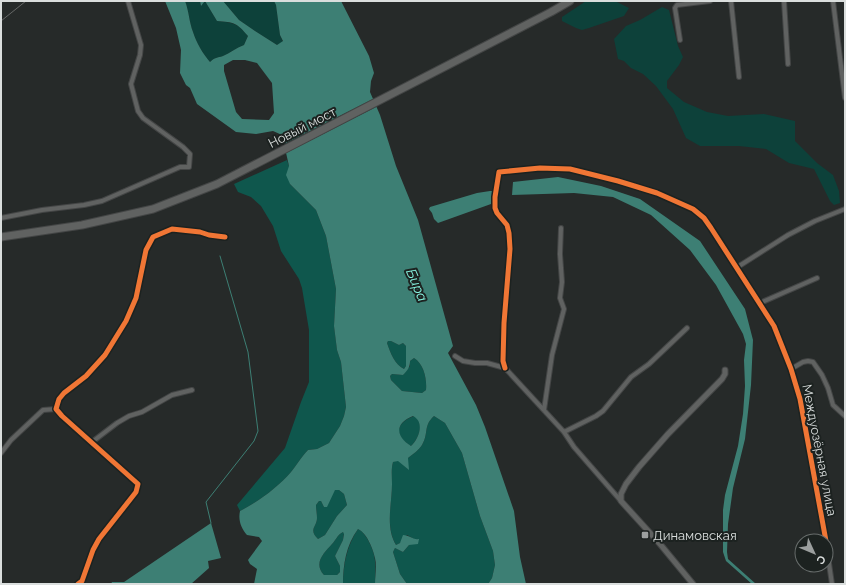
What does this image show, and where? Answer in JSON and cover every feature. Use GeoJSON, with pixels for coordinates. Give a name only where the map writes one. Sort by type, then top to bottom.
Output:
{"type":"FeatureCollection","features":[{"type":"Feature","properties":{"kind":"main road","name":"Новый мост"},"geometry":{"type":"LineString","coordinates":[[1,237],[82,225],[152,209],[217,184],[570,1]]}},
{"type":"Feature","properties":{"kind":"street"},"geometry":{"type":"LineString","coordinates":[[1,218],[102,201],[180,167],[189,167],[190,154],[183,147],[143,118],[138,111],[131,84],[140,55],[141,45],[128,1]]}},
{"type":"Feature","properties":{"kind":"street"},"geometry":{"type":"LineString","coordinates":[[680,40],[675,8],[677,5],[710,1]]}},
{"type":"Feature","properties":{"kind":"street"},"geometry":{"type":"LineString","coordinates":[[732,1],[739,77]]}},
{"type":"Feature","properties":{"kind":"street"},"geometry":{"type":"LineString","coordinates":[[784,1],[788,64]]}},
{"type":"Feature","properties":{"kind":"street"},"geometry":{"type":"LineString","coordinates":[[833,1],[845,98]]}},
{"type":"Feature","properties":{"kind":"street","name":"Междуозёрная улица"},"geometry":{"type":"LineString","coordinates":[[505,368],[503,361],[504,323],[510,249],[507,225],[497,213],[495,208],[495,197],[499,172],[540,168],[570,169],[657,193],[692,208],[699,213],[711,228],[776,329],[791,369],[800,399],[824,533]]}},
{"type":"Feature","properties":{"kind":"street"},"geometry":{"type":"LineString","coordinates":[[736,268],[788,235],[814,221],[845,209]]}},
{"type":"Feature","properties":{"kind":"street"},"geometry":{"type":"LineString","coordinates":[[544,410],[552,355],[564,309],[560,298],[562,282],[560,254],[561,228]]}},
{"type":"Feature","properties":{"kind":"street"},"geometry":{"type":"LineString","coordinates":[[56,409],[59,398],[86,376],[105,354],[126,321],[136,298],[146,250],[153,237],[172,229],[200,232],[225,237]]}},
{"type":"Feature","properties":{"kind":"street"},"geometry":{"type":"LineString","coordinates":[[760,303],[817,278]]}},
{"type":"Feature","properties":{"kind":"street"},"geometry":{"type":"LineString","coordinates":[[564,432],[603,411],[631,378],[650,364],[687,328]]}},
{"type":"Feature","properties":{"kind":"street"},"geometry":{"type":"LineString","coordinates":[[455,356],[463,361],[487,363],[505,368],[564,432],[574,447],[693,584]]}},
{"type":"Feature","properties":{"kind":"street"},"geometry":{"type":"LineString","coordinates":[[791,369],[803,362],[813,362],[822,375],[833,405],[845,416]]}},
{"type":"Feature","properties":{"kind":"street"},"geometry":{"type":"LineString","coordinates":[[621,501],[621,494],[626,484],[639,467],[668,434],[722,379],[725,374],[725,370]]}},
{"type":"Feature","properties":{"kind":"street"},"geometry":{"type":"LineString","coordinates":[[92,442],[129,416],[142,412],[172,395],[192,390]]}},
{"type":"Feature","properties":{"kind":"street"},"geometry":{"type":"LineString","coordinates":[[56,409],[138,484],[136,492],[99,539],[93,550],[82,580],[78,584]]}},
{"type":"Feature","properties":{"kind":"street"},"geometry":{"type":"LineString","coordinates":[[1,453],[12,440],[43,410],[56,409]]}},
{"type":"Feature","properties":{"kind":"street","name":"Междуозёрная улица"},"geometry":{"type":"LineString","coordinates":[[830,573],[832,584]]}},
{"type":"Feature","properties":{"kind":"shaded area"},"geometry":{"type":"Polygon","coordinates":[[[185,1],[200,1],[201,6],[205,1],[217,21],[235,24],[248,36],[244,45],[223,56],[215,58],[210,62],[194,36],[185,1]]]}},
{"type":"Feature","properties":{"kind":"shaded area"},"geometry":{"type":"Polygon","coordinates":[[[223,1],[274,1],[276,5],[280,35],[283,42],[277,45],[255,31],[239,20],[223,1]]]}},
{"type":"Feature","properties":{"kind":"shaded area"},"geometry":{"type":"Polygon","coordinates":[[[586,1],[615,1],[629,8],[624,16],[582,30],[562,21],[562,17],[586,1]]]}},
{"type":"Feature","properties":{"kind":"shaded area"},"geometry":{"type":"Polygon","coordinates":[[[662,7],[669,10],[678,46],[683,57],[667,81],[667,88],[684,102],[707,112],[728,116],[764,114],[795,121],[795,141],[817,163],[833,175],[839,191],[840,203],[834,205],[830,201],[814,169],[789,163],[766,149],[739,146],[700,146],[686,138],[673,109],[656,86],[643,74],[631,68],[624,61],[618,59],[614,39],[626,26],[640,20],[662,7]]]}},
{"type":"Feature","properties":{"kind":"shaded area"},"geometry":{"type":"Polygon","coordinates":[[[287,160],[289,166],[290,184],[316,210],[326,236],[336,289],[334,326],[337,350],[341,362],[346,407],[340,426],[329,443],[317,449],[308,450],[280,484],[260,499],[240,511],[237,505],[285,448],[309,382],[309,330],[302,288],[299,279],[281,251],[273,226],[261,206],[251,197],[238,192],[234,184],[287,160]]]}},
{"type":"Feature","properties":{"kind":"shaded area"},"geometry":{"type":"Polygon","coordinates":[[[388,341],[399,345],[403,343],[406,346],[406,366],[404,369],[398,365],[393,358],[387,343],[388,341]]]}},
{"type":"Feature","properties":{"kind":"shaded area"},"geometry":{"type":"Polygon","coordinates":[[[414,358],[420,364],[426,381],[426,390],[422,393],[402,391],[391,380],[390,376],[392,374],[403,375],[410,366],[410,361],[414,358]]]}},
{"type":"Feature","properties":{"kind":"shaded area"},"geometry":{"type":"Polygon","coordinates":[[[414,416],[419,422],[420,431],[411,446],[405,442],[399,434],[399,430],[403,422],[414,416]]]}},
{"type":"Feature","properties":{"kind":"shaded area"},"geometry":{"type":"Polygon","coordinates":[[[434,416],[445,423],[462,453],[480,516],[493,551],[495,565],[492,578],[488,584],[407,584],[400,574],[393,552],[395,548],[403,552],[409,545],[418,539],[414,539],[407,535],[400,543],[396,545],[393,538],[390,523],[392,465],[393,462],[398,460],[408,469],[408,458],[422,445],[428,423],[434,416]]]}},
{"type":"Feature","properties":{"kind":"shaded area"},"geometry":{"type":"Polygon","coordinates":[[[335,489],[344,494],[347,505],[337,516],[325,535],[318,539],[313,530],[317,521],[316,505],[319,501],[321,501],[324,507],[335,489]]]}},
{"type":"Feature","properties":{"kind":"shaded area"},"geometry":{"type":"Polygon","coordinates":[[[358,529],[367,538],[375,557],[375,584],[343,584],[346,555],[358,529]]]}},
{"type":"Feature","properties":{"kind":"shaded area"},"geometry":{"type":"Polygon","coordinates":[[[343,532],[343,540],[335,556],[340,566],[340,572],[337,575],[324,575],[319,566],[321,558],[338,536],[343,532]]]}},
{"type":"Feature","properties":{"kind":"water","name":"Бира"},"geometry":{"type":"Polygon","coordinates":[[[165,1],[185,1],[194,36],[210,62],[215,58],[223,56],[244,45],[248,36],[235,24],[217,21],[205,1],[223,1],[239,20],[277,45],[283,41],[280,35],[276,5],[274,1],[341,1],[369,56],[374,73],[371,81],[370,92],[380,115],[396,166],[418,220],[453,346],[448,353],[476,405],[514,511],[520,557],[526,584],[488,584],[492,578],[495,565],[493,551],[480,516],[462,453],[445,423],[434,416],[428,423],[422,445],[408,458],[409,470],[398,461],[393,462],[392,465],[390,523],[393,538],[396,545],[400,543],[403,535],[419,539],[418,544],[409,545],[403,552],[395,548],[393,552],[400,574],[407,584],[375,584],[376,561],[374,554],[367,538],[358,529],[346,555],[343,584],[254,584],[257,569],[250,564],[248,560],[262,541],[259,537],[247,535],[240,521],[240,511],[260,499],[280,484],[308,450],[317,449],[329,443],[340,426],[344,416],[346,407],[341,362],[337,350],[334,326],[336,289],[326,236],[316,210],[290,184],[286,175],[289,166],[282,135],[273,131],[256,134],[236,132],[197,104],[190,88],[186,85],[180,73],[181,50],[176,28],[165,1]],[[233,60],[224,65],[224,71],[236,112],[242,119],[269,120],[274,113],[272,83],[257,63],[245,60],[233,60]],[[388,341],[387,343],[391,354],[398,365],[404,369],[406,366],[406,346],[403,343],[399,345],[388,341]],[[414,358],[410,361],[403,375],[392,374],[390,376],[391,380],[402,391],[422,393],[426,390],[426,386],[422,368],[414,358]],[[413,416],[407,419],[400,426],[399,430],[402,438],[411,446],[420,431],[420,426],[417,419],[413,416]],[[335,490],[327,507],[324,507],[321,501],[319,501],[316,505],[317,521],[313,530],[318,539],[325,535],[337,516],[347,505],[344,494],[339,490],[335,490]],[[343,532],[321,558],[319,566],[324,575],[337,575],[340,572],[340,566],[335,556],[343,540],[344,534],[343,532]]]}},
{"type":"Feature","properties":{"kind":"water"},"geometry":{"type":"Polygon","coordinates":[[[200,1],[205,1],[201,6],[200,1]]]}},
{"type":"Feature","properties":{"kind":"water"},"geometry":{"type":"Polygon","coordinates":[[[558,177],[601,186],[640,199],[700,241],[745,309],[753,340],[751,385],[745,439],[733,488],[728,524],[727,552],[728,559],[756,584],[752,584],[726,561],[723,552],[723,510],[725,495],[738,446],[743,414],[745,386],[744,360],[746,344],[743,334],[716,285],[690,250],[651,215],[613,197],[574,193],[512,195],[513,182],[558,177]]]}},
{"type":"Feature","properties":{"kind":"water"},"geometry":{"type":"Polygon","coordinates":[[[494,191],[495,193],[492,196],[491,204],[438,223],[434,219],[429,209],[430,207],[477,193],[494,191]]]}},
{"type":"Feature","properties":{"kind":"water"},"geometry":{"type":"Polygon","coordinates":[[[211,523],[221,558],[208,561],[209,568],[191,584],[111,584],[112,582],[124,582],[211,523]]]}},
{"type":"Feature","properties":{"kind":"pier"},"geometry":{"type":"Polygon","coordinates":[[[375,98],[378,106],[284,154],[282,145],[375,98]]]}},
{"type":"Feature","properties":{"kind":"waterway"},"geometry":{"type":"LineString","coordinates":[[211,523],[206,502],[254,441],[258,431],[248,352],[220,256]]}},
{"type":"Feature","properties":{"kind":"railway"},"geometry":{"type":"LineString","coordinates":[[1,21],[26,1]]}},
{"type":"Feature","properties":{"kind":"cycle path"},"geometry":{"type":"LineString","coordinates":[[505,368],[503,361],[504,323],[510,249],[507,225],[497,213],[495,208],[495,197],[499,172],[540,168],[570,169],[657,193],[693,209],[704,218],[711,228],[774,326],[791,369],[800,399],[825,533]]}},
{"type":"Feature","properties":{"kind":"cycle path"},"geometry":{"type":"LineString","coordinates":[[78,584],[82,581],[93,550],[99,539],[136,492],[138,484],[62,416],[56,409],[59,399],[64,393],[86,376],[105,355],[126,321],[136,298],[146,250],[153,237],[172,229],[200,232],[225,237]]}},
{"type":"Feature","properties":{"kind":"place","name":"Динамовская"},"geometry":{"type":"Point","coordinates":[645,535]}}]}
